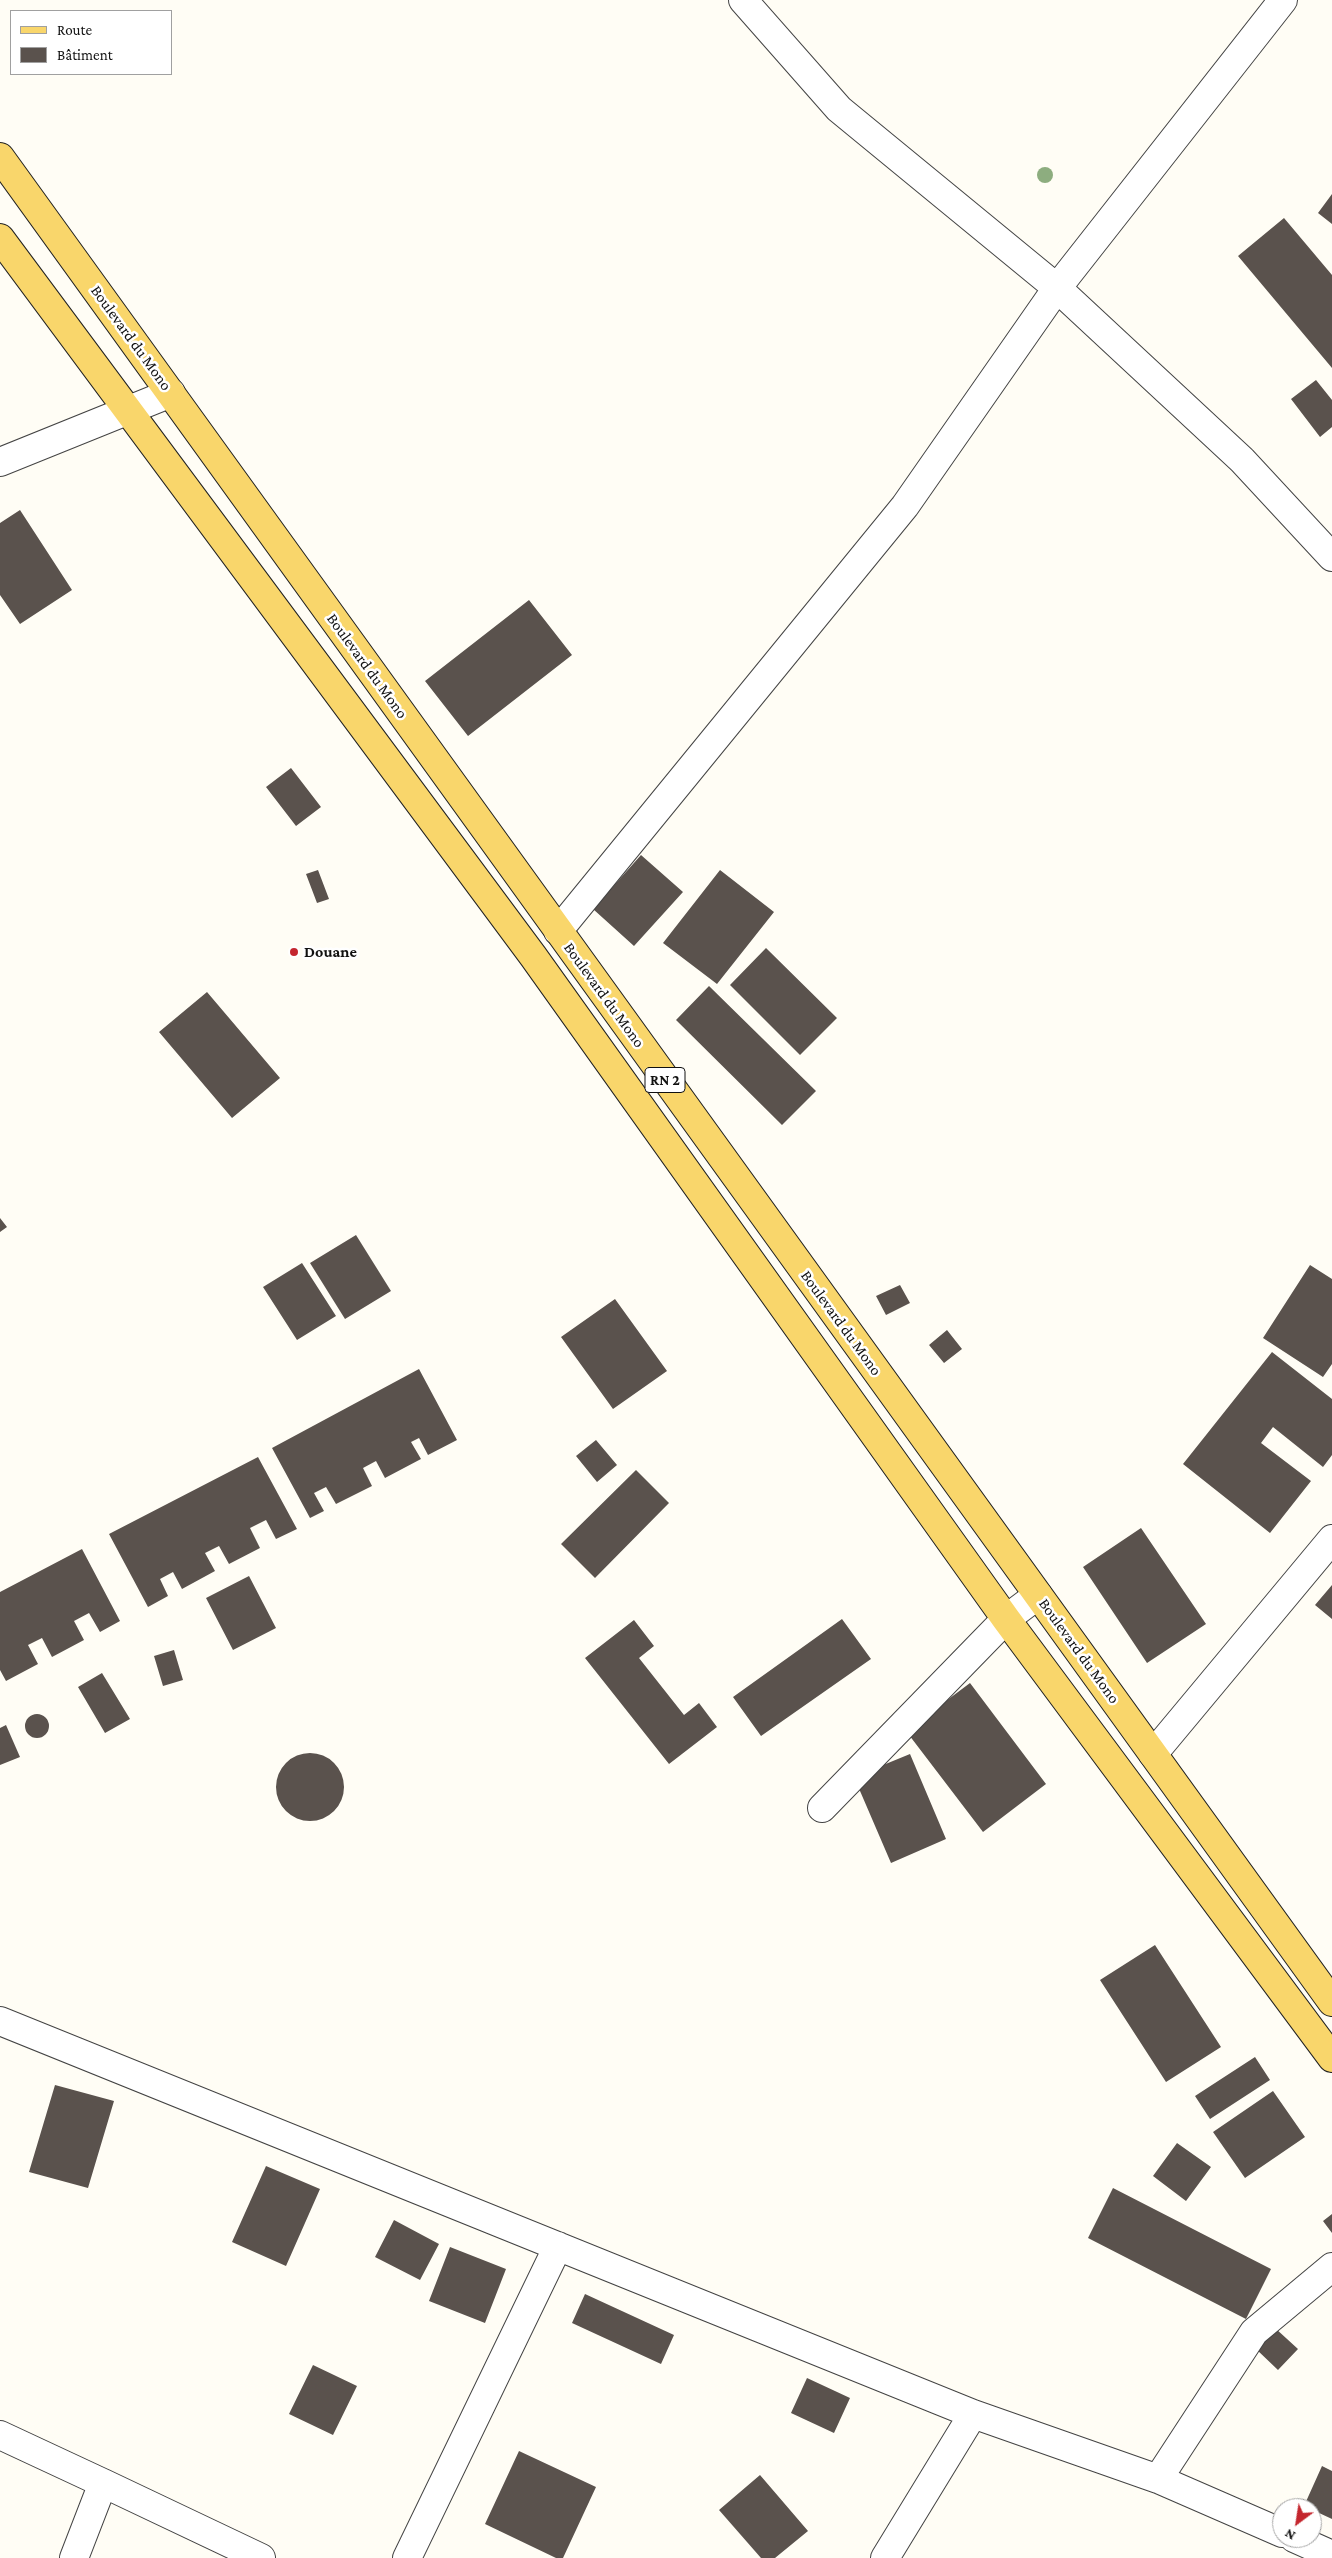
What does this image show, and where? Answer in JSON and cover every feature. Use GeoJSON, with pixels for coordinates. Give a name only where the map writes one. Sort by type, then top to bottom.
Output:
{"type":"FeatureCollection","features":[{"type":"Feature","properties":{"kind":"main road","name":"Boulevard du Mono"},"geometry":{"type":"LineString","coordinates":[[0,157],[1332,2002]]}},
{"type":"Feature","properties":{"kind":"main road","name":"RN 2"},"geometry":{"type":"LineString","coordinates":[[0,238],[533,956],[1006,1619],[1332,2058]]}},
{"type":"Feature","properties":{"kind":"street"},"geometry":{"type":"LineString","coordinates":[[743,0],[839,109],[1057,288],[1242,460],[1332,557]]}},
{"type":"Feature","properties":{"kind":"street"},"geometry":{"type":"LineString","coordinates":[[558,931],[905,506],[1057,288],[1283,0]]}},
{"type":"Feature","properties":{"kind":"street"},"geometry":{"type":"LineString","coordinates":[[0,462],[171,393]]}},
{"type":"Feature","properties":{"kind":"street"},"geometry":{"type":"LineString","coordinates":[[1153,1754],[1332,1539]]}},
{"type":"Feature","properties":{"kind":"street"},"geometry":{"type":"LineString","coordinates":[[822,1808],[1006,1619],[1038,1594]]}},
{"type":"Feature","properties":{"kind":"street"},"geometry":{"type":"LineString","coordinates":[[0,2021],[973,2414],[1158,2478],[1272,2529]]}},
{"type":"Feature","properties":{"kind":"street"},"geometry":{"type":"LineString","coordinates":[[407,2558],[558,2246]]}},
{"type":"Feature","properties":{"kind":"street"},"geometry":{"type":"LineString","coordinates":[[1158,2478],[1254,2332],[1332,2267]]}},
{"type":"Feature","properties":{"kind":"street"},"geometry":{"type":"LineString","coordinates":[[885,2558],[973,2414]]}},
{"type":"Feature","properties":{"kind":"street"},"geometry":{"type":"LineString","coordinates":[[0,2435],[261,2558]]}},
{"type":"Feature","properties":{"kind":"street"},"geometry":{"type":"LineString","coordinates":[[74,2558],[103,2483]]}},
{"type":"Feature","properties":{"kind":"street"},"geometry":{"type":"LineString","coordinates":[[1318,2548],[1332,2554]]}},
{"type":"Feature","properties":{"kind":"building"},"geometry":{"type":"Polygon","coordinates":[[[1332,194],[1332,224],[1318,213],[1332,194]]]}},
{"type":"Feature","properties":{"kind":"building"},"geometry":{"type":"Polygon","coordinates":[[[1284,218],[1332,275],[1332,368],[1238,256],[1284,218]]]}},
{"type":"Feature","properties":{"kind":"building"},"geometry":{"type":"Polygon","coordinates":[[[1316,380],[1332,400],[1332,427],[1320,437],[1291,399],[1316,380]]]}},
{"type":"Feature","properties":{"kind":"building"},"geometry":{"type":"Polygon","coordinates":[[[20,510],[72,590],[20,624],[0,595],[0,523],[20,510]]]}},
{"type":"Feature","properties":{"kind":"building"},"geometry":{"type":"Polygon","coordinates":[[[529,600],[572,655],[468,736],[425,681],[529,600]]]}},
{"type":"Feature","properties":{"kind":"building"},"geometry":{"type":"Polygon","coordinates":[[[291,768],[321,807],[296,826],[266,787],[291,768]]]}},
{"type":"Feature","properties":{"kind":"building"},"geometry":{"type":"Polygon","coordinates":[[[641,855],[683,892],[634,946],[593,909],[641,855]]]}},
{"type":"Feature","properties":{"kind":"building"},"geometry":{"type":"Polygon","coordinates":[[[318,870],[329,899],[317,903],[306,874],[318,870]]]}},
{"type":"Feature","properties":{"kind":"building"},"geometry":{"type":"Polygon","coordinates":[[[720,870],[774,912],[717,984],[663,943],[720,870]]]}},
{"type":"Feature","properties":{"kind":"building"},"geometry":{"type":"Polygon","coordinates":[[[766,948],[837,1018],[800,1055],[730,985],[766,948]]]}},
{"type":"Feature","properties":{"kind":"building"},"geometry":{"type":"Polygon","coordinates":[[[709,986],[816,1091],[782,1125],[676,1020],[709,986]]]}},
{"type":"Feature","properties":{"kind":"building"},"geometry":{"type":"Polygon","coordinates":[[[207,992],[280,1078],[232,1118],[159,1032],[207,992]]]}},
{"type":"Feature","properties":{"kind":"building"},"geometry":{"type":"Polygon","coordinates":[[[0,1218],[7,1227],[0,1232],[0,1218]]]}},
{"type":"Feature","properties":{"kind":"building"},"geometry":{"type":"Polygon","coordinates":[[[356,1235],[391,1291],[345,1319],[310,1263],[356,1235]]]}},
{"type":"Feature","properties":{"kind":"building"},"geometry":{"type":"Polygon","coordinates":[[[302,1263],[336,1316],[297,1340],[263,1287],[302,1263]]]}},
{"type":"Feature","properties":{"kind":"building"},"geometry":{"type":"Polygon","coordinates":[[[1310,1265],[1332,1279],[1332,1364],[1323,1377],[1263,1338],[1310,1265]]]}},
{"type":"Feature","properties":{"kind":"building"},"geometry":{"type":"Polygon","coordinates":[[[900,1285],[910,1303],[886,1315],[876,1296],[900,1285]]]}},
{"type":"Feature","properties":{"kind":"building"},"geometry":{"type":"Polygon","coordinates":[[[615,1299],[667,1371],[613,1409],[561,1337],[615,1299]]]}},
{"type":"Feature","properties":{"kind":"building"},"geometry":{"type":"Polygon","coordinates":[[[947,1330],[962,1349],[944,1363],[929,1345],[947,1330]]]}},
{"type":"Feature","properties":{"kind":"building"},"geometry":{"type":"Polygon","coordinates":[[[1272,1352],[1332,1399],[1332,1455],[1323,1467],[1273,1427],[1261,1443],[1311,1481],[1270,1533],[1183,1464],[1272,1352]]]}},
{"type":"Feature","properties":{"kind":"building"},"geometry":{"type":"Polygon","coordinates":[[[419,1369],[457,1440],[428,1455],[419,1438],[411,1442],[421,1459],[385,1478],[376,1461],[363,1468],[372,1486],[336,1504],[326,1487],[314,1493],[324,1511],[310,1518],[272,1448],[419,1369]]]}},
{"type":"Feature","properties":{"kind":"building"},"geometry":{"type":"Polygon","coordinates":[[[596,1440],[617,1465],[597,1482],[576,1456],[596,1440]]]}},
{"type":"Feature","properties":{"kind":"building"},"geometry":{"type":"Polygon","coordinates":[[[258,1457],[297,1529],[276,1539],[266,1520],[250,1528],[260,1548],[229,1564],[219,1546],[205,1553],[215,1571],[182,1589],[173,1572],[160,1579],[168,1596],[148,1607],[109,1534],[258,1457]]]}},
{"type":"Feature","properties":{"kind":"building"},"geometry":{"type":"Polygon","coordinates":[[[636,1470],[669,1503],[595,1578],[561,1544],[636,1470]]]}},
{"type":"Feature","properties":{"kind":"building"},"geometry":{"type":"Polygon","coordinates":[[[1141,1528],[1206,1624],[1147,1663],[1083,1567],[1141,1528]]]}},
{"type":"Feature","properties":{"kind":"building"},"geometry":{"type":"Polygon","coordinates":[[[82,1549],[120,1621],[100,1632],[89,1613],[74,1621],[84,1640],[52,1657],[42,1638],[28,1645],[38,1664],[6,1681],[0,1670],[0,1592],[82,1549]]]}},
{"type":"Feature","properties":{"kind":"building"},"geometry":{"type":"Polygon","coordinates":[[[249,1576],[276,1628],[233,1650],[206,1598],[249,1576]]]}},
{"type":"Feature","properties":{"kind":"building"},"geometry":{"type":"Polygon","coordinates":[[[1332,1585],[1332,1619],[1315,1605],[1332,1585]]]}},
{"type":"Feature","properties":{"kind":"building"},"geometry":{"type":"Polygon","coordinates":[[[842,1619],[871,1659],[761,1736],[733,1697],[842,1619]]]}},
{"type":"Feature","properties":{"kind":"building"},"geometry":{"type":"Polygon","coordinates":[[[634,1620],[654,1646],[639,1658],[684,1715],[699,1703],[717,1727],[669,1764],[585,1658],[634,1620]]]}},
{"type":"Feature","properties":{"kind":"building"},"geometry":{"type":"Polygon","coordinates":[[[174,1650],[183,1680],[163,1686],[154,1656],[174,1650]]]}},
{"type":"Feature","properties":{"kind":"building"},"geometry":{"type":"Polygon","coordinates":[[[102,1673],[130,1719],[105,1733],[78,1687],[102,1673]]]}},
{"type":"Feature","properties":{"kind":"building"},"geometry":{"type":"Polygon","coordinates":[[[970,1683],[1046,1784],[983,1832],[906,1731],[970,1683]]]}},
{"type":"Feature","properties":{"kind":"building"},"geometry":{"type":"Polygon","coordinates":[[[37,1714],[46,1717],[49,1726],[46,1735],[37,1738],[28,1735],[25,1726],[28,1717],[37,1714]]]}},
{"type":"Feature","properties":{"kind":"building"},"geometry":{"type":"Polygon","coordinates":[[[6,1725],[20,1757],[0,1765],[0,1728],[6,1725]]]}},
{"type":"Feature","properties":{"kind":"building"},"geometry":{"type":"Polygon","coordinates":[[[310,1753],[323,1756],[334,1763],[341,1774],[344,1787],[341,1800],[334,1811],[323,1818],[310,1821],[297,1818],[286,1811],[279,1800],[276,1787],[279,1774],[286,1763],[297,1756],[310,1753]]]}},
{"type":"Feature","properties":{"kind":"building"},"geometry":{"type":"Polygon","coordinates":[[[910,1754],[946,1839],[891,1863],[854,1777],[910,1754]]]}},
{"type":"Feature","properties":{"kind":"building"},"geometry":{"type":"Polygon","coordinates":[[[1155,1945],[1221,2047],[1166,2082],[1100,1980],[1155,1945]]]}},
{"type":"Feature","properties":{"kind":"building"},"geometry":{"type":"Polygon","coordinates":[[[1255,2057],[1270,2080],[1210,2119],[1195,2096],[1255,2057]]]}},
{"type":"Feature","properties":{"kind":"building"},"geometry":{"type":"Polygon","coordinates":[[[55,2085],[114,2101],[88,2188],[29,2172],[55,2085]]]}},
{"type":"Feature","properties":{"kind":"building"},"geometry":{"type":"Polygon","coordinates":[[[1273,2091],[1305,2137],[1245,2178],[1213,2132],[1273,2091]]]}},
{"type":"Feature","properties":{"kind":"building"},"geometry":{"type":"Polygon","coordinates":[[[1177,2143],[1211,2167],[1186,2201],[1153,2176],[1177,2143]]]}},
{"type":"Feature","properties":{"kind":"building"},"geometry":{"type":"Polygon","coordinates":[[[266,2166],[320,2189],[286,2266],[232,2242],[266,2166]]]}},
{"type":"Feature","properties":{"kind":"building"},"geometry":{"type":"Polygon","coordinates":[[[1113,2188],[1271,2269],[1246,2319],[1088,2238],[1113,2188]]]}},
{"type":"Feature","properties":{"kind":"building"},"geometry":{"type":"Polygon","coordinates":[[[1332,2214],[1332,2233],[1323,2221],[1332,2214]]]}},
{"type":"Feature","properties":{"kind":"building"},"geometry":{"type":"Polygon","coordinates":[[[394,2220],[439,2244],[420,2280],[375,2257],[394,2220]]]}},
{"type":"Feature","properties":{"kind":"building"},"geometry":{"type":"Polygon","coordinates":[[[450,2247],[506,2269],[485,2323],[429,2301],[450,2247]]]}},
{"type":"Feature","properties":{"kind":"building"},"geometry":{"type":"Polygon","coordinates":[[[585,2294],[674,2335],[661,2364],[572,2323],[585,2294]]]}},
{"type":"Feature","properties":{"kind":"building"},"geometry":{"type":"Polygon","coordinates":[[[1275,2328],[1298,2349],[1278,2370],[1256,2349],[1275,2328]]]}},
{"type":"Feature","properties":{"kind":"building"},"geometry":{"type":"Polygon","coordinates":[[[313,2365],[357,2386],[333,2435],[289,2414],[313,2365]]]}},
{"type":"Feature","properties":{"kind":"building"},"geometry":{"type":"Polygon","coordinates":[[[807,2378],[850,2398],[834,2433],[791,2413],[807,2378]]]}},
{"type":"Feature","properties":{"kind":"building"},"geometry":{"type":"Polygon","coordinates":[[[519,2451],[596,2487],[563,2558],[556,2558],[485,2524],[519,2451]]]}},
{"type":"Feature","properties":{"kind":"building"},"geometry":{"type":"Polygon","coordinates":[[[1322,2466],[1332,2471],[1332,2519],[1322,2514],[1322,2498],[1308,2498],[1322,2466]]]}},
{"type":"Feature","properties":{"kind":"building"},"geometry":{"type":"Polygon","coordinates":[[[760,2475],[808,2531],[775,2558],[761,2558],[719,2510],[760,2475]]]}},
{"type":"Feature","properties":{"kind":"place","name":"Douane"},"geometry":{"type":"Point","coordinates":[294,952]}}]}
